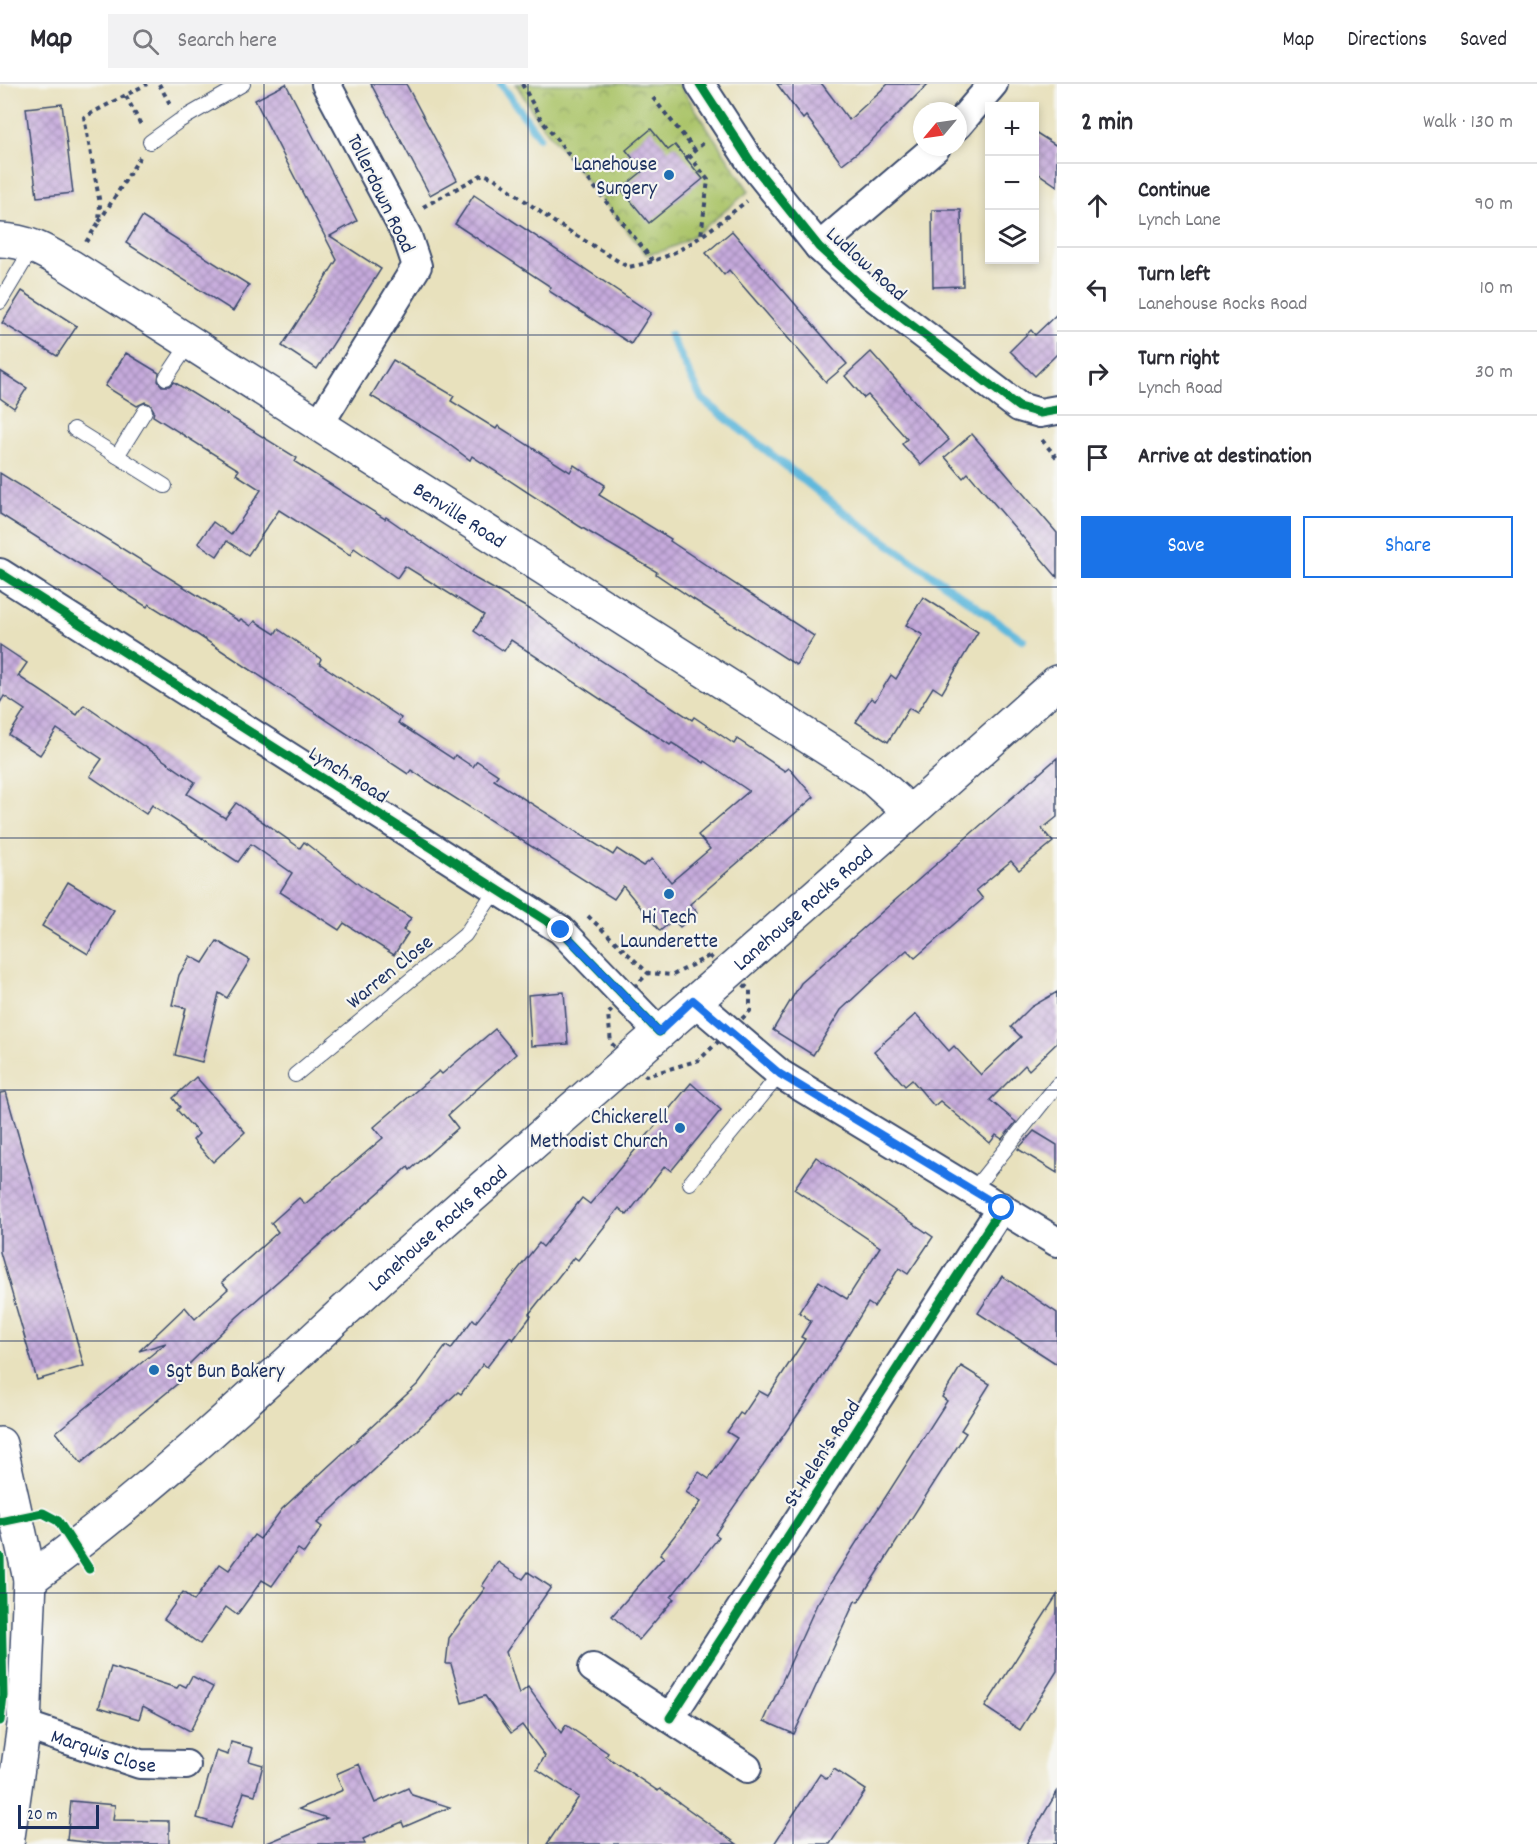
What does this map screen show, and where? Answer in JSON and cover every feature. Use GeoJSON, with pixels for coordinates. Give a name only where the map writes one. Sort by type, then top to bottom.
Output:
{"type":"FeatureCollection","features":[{"type":"Feature","properties":{"kind":"main road","name":"Benville Road"},"geometry":{"type":"LineString","coordinates":[[0,240],[20,240],[35,245],[190,342],[870,776],[910,812]]}},
{"type":"Feature","properties":{"kind":"main road","name":"Lanehouse Rocks Road"},"geometry":{"type":"LineString","coordinates":[[30,1578],[89,1535],[202,1439],[693,1000],[1057,682]]}},
{"type":"Feature","properties":{"kind":"main road"},"geometry":{"type":"LineString","coordinates":[[0,1444],[30,1578],[24,1725],[7,1844]]}},
{"type":"Feature","properties":{"kind":"street","name":"Tollerdown Road"},"geometry":{"type":"LineString","coordinates":[[319,424],[417,266],[399,220],[326,84]]}},
{"type":"Feature","properties":{"kind":"street","name":"Ludlow Road"},"geometry":{"type":"LineString","coordinates":[[700,84],[735,140],[768,184],[819,247],[868,292],[1019,406],[1040,413],[1057,410]]}},
{"type":"Feature","properties":{"kind":"street"},"geometry":{"type":"LineString","coordinates":[[967,114],[993,84]]}},
{"type":"Feature","properties":{"kind":"street"},"geometry":{"type":"LineString","coordinates":[[819,247],[925,156]]}},
{"type":"Feature","properties":{"kind":"street","name":"Lynch Road"},"geometry":{"type":"LineString","coordinates":[[0,573],[561,930],[659,1032]]}},
{"type":"Feature","properties":{"kind":"street"},"geometry":{"type":"LineString","coordinates":[[693,1000],[780,1074],[1057,1242]]}},
{"type":"Feature","properties":{"kind":"street","name":"St Helen's Road"},"geometry":{"type":"LineString","coordinates":[[670,1718],[1002,1208]]}},
{"type":"Feature","properties":{"kind":"street"},"geometry":{"type":"LineString","coordinates":[[593,1668],[747,1768]]}},
{"type":"Feature","properties":{"kind":"street","name":"Marquis Close"},"geometry":{"type":"LineString","coordinates":[[24,1725],[140,1764],[186,1765]]}},
{"type":"Feature","properties":{"kind":"lane"},"geometry":{"type":"LineString","coordinates":[[150,142],[179,121],[243,84]]}},
{"type":"Feature","properties":{"kind":"lane"},"geometry":{"type":"LineString","coordinates":[[0,302],[35,245]]}},
{"type":"Feature","properties":{"kind":"lane"},"geometry":{"type":"LineString","coordinates":[[166,378],[190,342]]}},
{"type":"Feature","properties":{"kind":"lane"},"geometry":{"type":"LineString","coordinates":[[117,456],[145,411]]}},
{"type":"Feature","properties":{"kind":"lane"},"geometry":{"type":"LineString","coordinates":[[74,429],[165,486]]}},
{"type":"Feature","properties":{"kind":"lane","name":"Warren Close"},"geometry":{"type":"LineString","coordinates":[[295,1075],[465,935],[497,888]]}},
{"type":"Feature","properties":{"kind":"lane"},"geometry":{"type":"LineString","coordinates":[[690,1183],[780,1074]]}},
{"type":"Feature","properties":{"kind":"lane"},"geometry":{"type":"LineString","coordinates":[[973,1190],[1057,1085]]}},
{"type":"Feature","properties":{"kind":"path"},"geometry":{"type":"LineString","coordinates":[[126,96],[150,142],[99,222],[99,204],[84,117],[147,84]]}},
{"type":"Feature","properties":{"kind":"path"},"geometry":{"type":"LineString","coordinates":[[522,84],[542,121],[654,262]]}},
{"type":"Feature","properties":{"kind":"path"},"geometry":{"type":"LineString","coordinates":[[653,98],[695,150]]}},
{"type":"Feature","properties":{"kind":"path"},"geometry":{"type":"LineString","coordinates":[[689,155],[708,180],[700,236]]}},
{"type":"Feature","properties":{"kind":"path"},"geometry":{"type":"LineString","coordinates":[[399,220],[483,174],[494,178],[554,222],[628,267],[654,262],[689,246],[768,184]]}},
{"type":"Feature","properties":{"kind":"green space"},"geometry":{"type":"Polygon","coordinates":[[[516,84],[679,84],[749,191],[713,221],[674,247],[646,254],[538,120],[516,84]]]}},
{"type":"Feature","properties":{"kind":"building"},"geometry":{"type":"Polygon","coordinates":[[[286,84],[357,221],[330,236],[381,269],[317,369],[282,346],[337,260],[255,100],[286,84]]]}},
{"type":"Feature","properties":{"kind":"building"},"geometry":{"type":"Polygon","coordinates":[[[371,84],[406,84],[457,180],[430,195],[371,84]]]}},
{"type":"Feature","properties":{"kind":"building"},"geometry":{"type":"Polygon","coordinates":[[[777,84],[822,84],[849,120],[888,84],[928,84],[867,145],[842,164],[806,116],[803,119],[777,84]]]}},
{"type":"Feature","properties":{"kind":"building"},"geometry":{"type":"Polygon","coordinates":[[[62,104],[73,193],[37,197],[26,108],[62,104]]]}},
{"type":"Feature","properties":{"kind":"building","name":"Lanehouse Surgery"},"geometry":{"type":"Polygon","coordinates":[[[651,129],[668,150],[675,145],[703,179],[649,223],[621,189],[643,171],[626,150],[651,129]]]}},
{"type":"Feature","properties":{"kind":"building"},"geometry":{"type":"Polygon","coordinates":[[[1039,135],[1057,146],[1057,186],[1039,174],[1039,135]]]}},
{"type":"Feature","properties":{"kind":"building"},"geometry":{"type":"Polygon","coordinates":[[[474,195],[651,313],[631,344],[549,291],[551,287],[455,224],[474,195]]]}},
{"type":"Feature","properties":{"kind":"building"},"geometry":{"type":"Polygon","coordinates":[[[932,210],[961,210],[963,286],[933,287],[932,210]]]}},
{"type":"Feature","properties":{"kind":"building"},"geometry":{"type":"Polygon","coordinates":[[[142,217],[249,285],[233,311],[126,243],[142,217]]]}},
{"type":"Feature","properties":{"kind":"building"},"geometry":{"type":"Polygon","coordinates":[[[732,231],[847,364],[826,382],[729,270],[724,275],[706,253],[732,231]]]}},
{"type":"Feature","properties":{"kind":"building"},"geometry":{"type":"Polygon","coordinates":[[[22,291],[77,326],[57,356],[2,323],[22,291]]]}},
{"type":"Feature","properties":{"kind":"building"},"geometry":{"type":"Polygon","coordinates":[[[1057,314],[1057,354],[1035,376],[1010,351],[1031,330],[1035,335],[1057,314]]]}},
{"type":"Feature","properties":{"kind":"building"},"geometry":{"type":"Polygon","coordinates":[[[871,352],[949,440],[921,465],[902,444],[907,439],[868,395],[864,398],[845,376],[871,352]]]}},
{"type":"Feature","properties":{"kind":"building"},"geometry":{"type":"Polygon","coordinates":[[[126,353],[159,373],[158,381],[162,386],[169,386],[174,382],[297,458],[295,462],[385,519],[386,517],[476,579],[531,610],[591,654],[692,720],[694,717],[734,744],[737,739],[785,771],[789,768],[814,797],[690,904],[697,912],[680,927],[673,920],[660,931],[623,886],[614,899],[411,770],[408,774],[195,633],[149,604],[147,607],[0,514],[0,473],[239,621],[241,619],[251,626],[255,621],[275,634],[278,629],[321,659],[319,663],[401,718],[398,723],[453,759],[455,755],[473,767],[477,761],[498,775],[494,780],[613,855],[617,849],[643,866],[652,859],[671,882],[710,849],[698,835],[749,791],[705,761],[704,763],[672,743],[670,745],[511,640],[504,651],[474,631],[484,615],[405,566],[397,578],[354,548],[350,555],[279,510],[248,555],[227,541],[217,556],[198,543],[213,522],[231,535],[261,490],[236,474],[239,470],[153,416],[154,411],[150,404],[145,402],[137,406],[105,386],[126,353]]]}},
{"type":"Feature","properties":{"kind":"building"},"geometry":{"type":"Polygon","coordinates":[[[393,360],[454,396],[451,401],[496,429],[498,426],[570,472],[574,465],[605,485],[599,495],[671,539],[670,541],[814,636],[796,665],[693,599],[656,574],[657,572],[579,526],[472,456],[470,460],[439,437],[371,396],[393,360]]]}},
{"type":"Feature","properties":{"kind":"building"},"geometry":{"type":"Polygon","coordinates":[[[0,371],[27,388],[14,408],[0,398],[0,371]]]}},
{"type":"Feature","properties":{"kind":"building"},"geometry":{"type":"Polygon","coordinates":[[[972,434],[1057,533],[1057,577],[968,473],[963,478],[945,457],[972,434]]]}},
{"type":"Feature","properties":{"kind":"building"},"geometry":{"type":"Polygon","coordinates":[[[923,597],[978,632],[942,693],[933,687],[917,713],[909,708],[888,742],[856,722],[871,698],[875,701],[891,675],[896,679],[923,635],[906,625],[923,597]]]}},
{"type":"Feature","properties":{"kind":"building"},"geometry":{"type":"Polygon","coordinates":[[[0,645],[27,663],[18,676],[77,715],[84,705],[195,782],[187,794],[225,818],[236,803],[300,848],[304,842],[366,890],[411,918],[403,930],[408,933],[394,955],[344,923],[339,930],[280,892],[292,873],[251,844],[238,862],[152,805],[146,814],[90,776],[102,759],[57,729],[40,755],[9,735],[25,710],[4,696],[0,703],[0,645]]]}},
{"type":"Feature","properties":{"kind":"building"},"geometry":{"type":"Polygon","coordinates":[[[1057,758],[1057,817],[1042,829],[1053,842],[1019,870],[1011,861],[976,890],[983,899],[915,958],[907,950],[873,980],[841,1010],[813,1055],[773,1030],[801,983],[1057,758]]]}},
{"type":"Feature","properties":{"kind":"building"},"geometry":{"type":"Polygon","coordinates":[[[68,882],[114,910],[88,954],[42,926],[68,882]]]}},
{"type":"Feature","properties":{"kind":"building"},"geometry":{"type":"Polygon","coordinates":[[[217,941],[250,960],[227,998],[219,993],[202,1062],[175,1055],[186,1008],[172,1005],[179,975],[190,956],[203,963],[217,941]]]}},
{"type":"Feature","properties":{"kind":"building"},"geometry":{"type":"Polygon","coordinates":[[[564,992],[568,1044],[531,1046],[528,995],[564,992]]]}},
{"type":"Feature","properties":{"kind":"building"},"geometry":{"type":"Polygon","coordinates":[[[1057,992],[1057,1043],[1029,1070],[1025,1065],[990,1100],[1016,1122],[1002,1139],[996,1135],[990,1143],[940,1101],[934,1106],[912,1080],[905,1086],[874,1051],[916,1014],[949,1051],[954,1046],[981,1075],[1021,1037],[1011,1027],[1031,1007],[1057,992]]]}},
{"type":"Feature","properties":{"kind":"building"},"geometry":{"type":"Polygon","coordinates":[[[495,1029],[516,1054],[448,1115],[458,1128],[410,1170],[408,1167],[237,1317],[179,1374],[182,1380],[81,1463],[56,1432],[166,1343],[139,1351],[185,1307],[195,1319],[228,1289],[222,1282],[278,1232],[271,1223],[299,1198],[305,1204],[383,1138],[374,1127],[439,1071],[442,1074],[495,1029]]]}},
{"type":"Feature","properties":{"kind":"building"},"geometry":{"type":"Polygon","coordinates":[[[196,1077],[245,1132],[213,1162],[193,1140],[199,1134],[177,1110],[180,1107],[173,1098],[196,1077]]]}},
{"type":"Feature","properties":{"kind":"building"},"geometry":{"type":"Polygon","coordinates":[[[691,1083],[721,1110],[671,1171],[665,1166],[627,1215],[619,1208],[578,1260],[574,1257],[529,1314],[531,1316],[513,1340],[510,1337],[487,1367],[483,1364],[461,1394],[458,1392],[317,1523],[322,1527],[304,1553],[298,1549],[272,1586],[262,1580],[237,1615],[226,1607],[200,1644],[164,1619],[183,1592],[194,1601],[220,1564],[229,1570],[254,1535],[260,1539],[282,1509],[418,1384],[446,1346],[451,1349],[473,1319],[476,1322],[539,1243],[543,1247],[582,1198],[590,1204],[691,1083]]]}},
{"type":"Feature","properties":{"kind":"building"},"geometry":{"type":"Polygon","coordinates":[[[6,1092],[84,1366],[37,1380],[0,1252],[0,1093],[6,1092]]]}},
{"type":"Feature","properties":{"kind":"building"},"geometry":{"type":"Polygon","coordinates":[[[1034,1131],[1057,1145],[1057,1173],[1018,1149],[1034,1131]]]}},
{"type":"Feature","properties":{"kind":"building"},"geometry":{"type":"Polygon","coordinates":[[[816,1157],[933,1237],[908,1274],[899,1268],[874,1307],[868,1303],[810,1397],[715,1534],[719,1537],[671,1597],[674,1599],[639,1640],[612,1616],[664,1557],[660,1554],[701,1502],[686,1492],[699,1472],[709,1479],[737,1438],[727,1432],[740,1413],[743,1415],[759,1391],[768,1396],[805,1339],[801,1337],[811,1321],[799,1312],[819,1281],[847,1299],[880,1247],[794,1189],[816,1157]]]}},
{"type":"Feature","properties":{"kind":"building"},"geometry":{"type":"Polygon","coordinates":[[[1002,1276],[1057,1313],[1057,1364],[978,1313],[1002,1276]]]}},
{"type":"Feature","properties":{"kind":"building"},"geometry":{"type":"Polygon","coordinates":[[[961,1366],[990,1384],[961,1430],[966,1433],[858,1602],[855,1601],[794,1734],[764,1721],[817,1604],[947,1401],[942,1397],[961,1366]]]}},
{"type":"Feature","properties":{"kind":"building"},"geometry":{"type":"Polygon","coordinates":[[[498,1562],[523,1579],[528,1572],[551,1587],[506,1652],[519,1694],[528,1687],[561,1733],[566,1725],[608,1753],[606,1756],[658,1791],[660,1789],[737,1844],[547,1844],[579,1797],[537,1769],[545,1756],[522,1725],[511,1733],[485,1696],[462,1703],[451,1664],[446,1664],[449,1638],[485,1588],[482,1586],[498,1562]]]}},
{"type":"Feature","properties":{"kind":"building"},"geometry":{"type":"Polygon","coordinates":[[[1057,1595],[1057,1671],[1020,1730],[985,1707],[1057,1595]]]}},
{"type":"Feature","properties":{"kind":"building"},"geometry":{"type":"Polygon","coordinates":[[[111,1667],[177,1688],[180,1684],[186,1687],[192,1676],[213,1687],[190,1731],[143,1706],[139,1719],[99,1707],[111,1667]]]}},
{"type":"Feature","properties":{"kind":"building"},"geometry":{"type":"Polygon","coordinates":[[[231,1742],[253,1748],[249,1761],[263,1765],[255,1795],[244,1792],[231,1828],[197,1818],[216,1751],[228,1755],[231,1742]]]}},
{"type":"Feature","properties":{"kind":"building"},"geometry":{"type":"Polygon","coordinates":[[[359,1764],[375,1803],[408,1788],[412,1795],[450,1807],[404,1827],[402,1822],[363,1839],[365,1844],[265,1844],[327,1818],[299,1809],[343,1790],[336,1774],[359,1764]]]}},
{"type":"Feature","properties":{"kind":"building"},"geometry":{"type":"Polygon","coordinates":[[[834,1769],[866,1790],[830,1844],[774,1844],[820,1774],[827,1779],[834,1769]]]}},
{"type":"Feature","properties":{"kind":"building"},"geometry":{"type":"Polygon","coordinates":[[[1057,1792],[1057,1844],[1026,1844],[1057,1792]]]}},
{"type":"Feature","properties":{"kind":"building"},"geometry":{"type":"Polygon","coordinates":[[[71,1801],[115,1805],[113,1820],[169,1821],[169,1844],[105,1844],[67,1840],[71,1801]]]}},
{"type":"Feature","properties":{"kind":"waterway"},"geometry":{"type":"LineString","coordinates":[[501,84],[539,137]]}},
{"type":"Feature","properties":{"kind":"waterway"},"geometry":{"type":"LineString","coordinates":[[670,335],[702,399],[841,510],[1023,640]]}},
{"type":"Feature","properties":{"kind":"cycle path"},"geometry":{"type":"LineString","coordinates":[[700,84],[750,161],[819,247],[868,292],[1019,407],[1040,413],[1057,410]]}},
{"type":"Feature","properties":{"kind":"cycle path"},"geometry":{"type":"LineString","coordinates":[[0,573],[561,930],[659,1032]]}},
{"type":"Feature","properties":{"kind":"cycle path"},"geometry":{"type":"LineString","coordinates":[[670,1718],[1002,1207]]}},
{"type":"Feature","properties":{"kind":"cycle path"},"geometry":{"type":"LineString","coordinates":[[0,1522],[43,1513],[58,1521],[89,1569]]}},
{"type":"Feature","properties":{"kind":"cycle path"},"geometry":{"type":"LineString","coordinates":[[0,1557],[3,1696],[0,1721]]}},
{"type":"Feature","properties":{"kind":"place","name":"Lanehouse Surgery"},"geometry":{"type":"Point","coordinates":[669,175]}},
{"type":"Feature","properties":{"kind":"place","name":"Hi Tech Launderette"},"geometry":{"type":"Point","coordinates":[669,894]}},
{"type":"Feature","properties":{"kind":"place","name":"Chickerell Methodist Church"},"geometry":{"type":"Point","coordinates":[680,1128]}},
{"type":"Feature","properties":{"kind":"place","name":"Sgt Bun Bakery"},"geometry":{"type":"Point","coordinates":[154,1370]}},
{"type":"Feature","properties":{"kind":"route"},"geometry":{"type":"LineString","coordinates":[[561,930],[659,1032],[693,1000],[780,1074],[1002,1208]]}}]}
